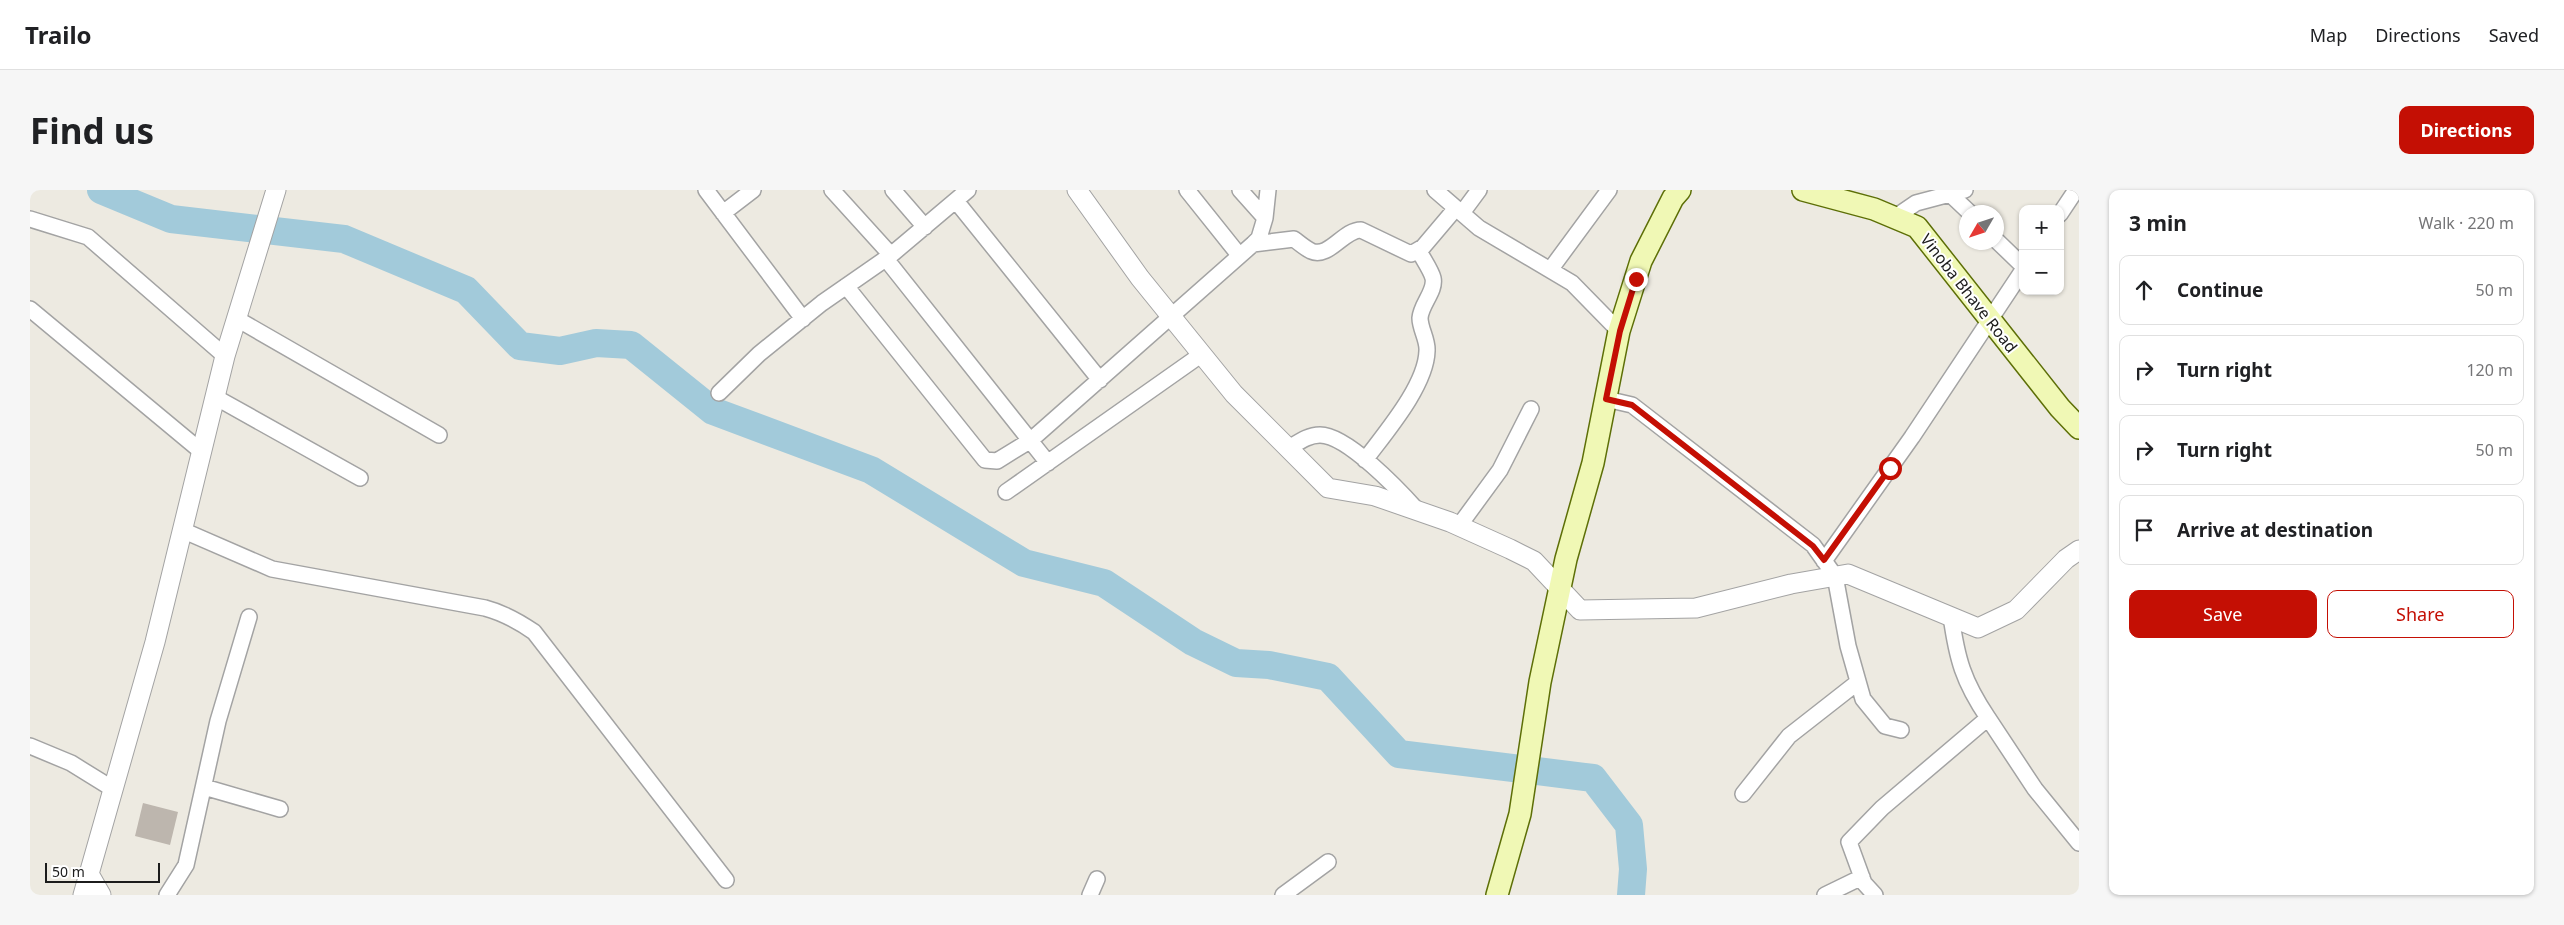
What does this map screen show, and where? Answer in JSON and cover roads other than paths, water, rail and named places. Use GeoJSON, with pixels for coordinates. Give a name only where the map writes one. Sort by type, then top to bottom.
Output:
{"type":"FeatureCollection","features":[{"type":"Feature","properties":{"kind":"main road"},"geometry":{"type":"LineString","coordinates":[[1497,894],[1520,814],[1532,732],[1560,588],[1593,463],[1620,331],[1641,261],[1680,190]]}},
{"type":"Feature","properties":{"kind":"main road","name":"Vinoba Bhave Road"},"geometry":{"type":"LineString","coordinates":[[1803,190],[1874,210],[1917,227],[2079,428]]}},
{"type":"Feature","properties":{"kind":"street"},"geometry":{"type":"LineString","coordinates":[[83,895],[155,642],[225,356],[248,287],[276,190]]}},
{"type":"Feature","properties":{"kind":"street"},"geometry":{"type":"LineString","coordinates":[[706,190],[803,319]]}},
{"type":"Feature","properties":{"kind":"street"},"geometry":{"type":"LineString","coordinates":[[723,213],[753,190]]}},
{"type":"Feature","properties":{"kind":"street"},"geometry":{"type":"LineString","coordinates":[[832,190],[889,257],[1048,463]]}},
{"type":"Feature","properties":{"kind":"street"},"geometry":{"type":"LineString","coordinates":[[893,190],[925,227]]}},
{"type":"Feature","properties":{"kind":"street"},"geometry":{"type":"LineString","coordinates":[[1077,190],[1140,278],[1234,394],[1328,488],[1375,496],[1418,511],[1459,526],[1534,561],[1580,610],[1696,608],[1791,584],[1848,574],[1978,628],[2016,610],[2066,558],[2079,550]]}},
{"type":"Feature","properties":{"kind":"street"},"geometry":{"type":"LineString","coordinates":[[1187,190],[1239,255]]}},
{"type":"Feature","properties":{"kind":"street"},"geometry":{"type":"LineString","coordinates":[[1240,190],[1265,218]]}},
{"type":"Feature","properties":{"kind":"street"},"geometry":{"type":"LineString","coordinates":[[846,286],[985,460],[997,461],[1031,440],[1252,244],[1258,238],[1265,218],[1268,190]]}},
{"type":"Feature","properties":{"kind":"street"},"geometry":{"type":"LineString","coordinates":[[1435,190],[1479,228],[1550,270],[1583,293],[1620,331]]}},
{"type":"Feature","properties":{"kind":"street"},"geometry":{"type":"LineString","coordinates":[[1252,244],[1294,239],[1311,251],[1318,252],[1329,248],[1354,230],[1361,230],[1405,253],[1411,254],[1419,251],[1480,190]]}},
{"type":"Feature","properties":{"kind":"street"},"geometry":{"type":"LineString","coordinates":[[1550,270],[1609,190]]}},
{"type":"Feature","properties":{"kind":"street"},"geometry":{"type":"LineString","coordinates":[[1894,218],[1916,203],[1965,190]]}},
{"type":"Feature","properties":{"kind":"street"},"geometry":{"type":"LineString","coordinates":[[2064,208],[2076,190]]}},
{"type":"Feature","properties":{"kind":"street"},"geometry":{"type":"LineString","coordinates":[[719,393],[759,354],[846,286],[889,257],[960,194],[1100,380]]}},
{"type":"Feature","properties":{"kind":"street"},"geometry":{"type":"LineString","coordinates":[[1950,194],[1961,205]]}},
{"type":"Feature","properties":{"kind":"street"},"geometry":{"type":"LineString","coordinates":[[30,219],[88,237],[225,356]]}},
{"type":"Feature","properties":{"kind":"street"},"geometry":{"type":"LineString","coordinates":[[2004,248],[2019,264]]}},
{"type":"Feature","properties":{"kind":"street"},"geometry":{"type":"LineString","coordinates":[[1365,460],[1405,407],[1427,357],[1426,339],[1420,320],[1421,310],[1433,286],[1433,277],[1419,251]]}},
{"type":"Feature","properties":{"kind":"street"},"geometry":{"type":"LineString","coordinates":[[1824,560],[1912,437],[2019,274]]}},
{"type":"Feature","properties":{"kind":"street"},"geometry":{"type":"LineString","coordinates":[[30,309],[202,452]]}},
{"type":"Feature","properties":{"kind":"street"},"geometry":{"type":"LineString","coordinates":[[237,319],[439,435]]}},
{"type":"Feature","properties":{"kind":"street"},"geometry":{"type":"LineString","coordinates":[[1006,492],[1202,354]]}},
{"type":"Feature","properties":{"kind":"street"},"geometry":{"type":"LineString","coordinates":[[215,398],[360,478]]}},
{"type":"Feature","properties":{"kind":"street"},"geometry":{"type":"LineString","coordinates":[[1606,399],[1632,405],[1813,546],[1835,576],[1848,646],[1863,699],[1885,726],[1901,730]]}},
{"type":"Feature","properties":{"kind":"street"},"geometry":{"type":"LineString","coordinates":[[1459,526],[1500,470],[1531,409]]}},
{"type":"Feature","properties":{"kind":"street"},"geometry":{"type":"LineString","coordinates":[[1288,448],[1307,437],[1322,435],[1339,440],[1390,481],[1418,511]]}},
{"type":"Feature","properties":{"kind":"street"},"geometry":{"type":"LineString","coordinates":[[182,530],[272,569],[485,608],[503,613],[528,627],[534,632],[726,880]]}},
{"type":"Feature","properties":{"kind":"street"},"geometry":{"type":"LineString","coordinates":[[1951,616],[1956,655],[1973,695],[2034,789],[2079,843]]}},
{"type":"Feature","properties":{"kind":"street"},"geometry":{"type":"LineString","coordinates":[[166,895],[186,865],[218,721],[249,618]]}},
{"type":"Feature","properties":{"kind":"street"},"geometry":{"type":"LineString","coordinates":[[1743,794],[1789,736],[1858,682]]}},
{"type":"Feature","properties":{"kind":"street"},"geometry":{"type":"LineString","coordinates":[[1875,895],[1862,877],[1850,842],[1882,808],[1988,718]]}},
{"type":"Feature","properties":{"kind":"street"},"geometry":{"type":"LineString","coordinates":[[30,746],[70,763],[113,789]]}},
{"type":"Feature","properties":{"kind":"street"},"geometry":{"type":"LineString","coordinates":[[204,787],[280,809]]}},
{"type":"Feature","properties":{"kind":"street"},"geometry":{"type":"LineString","coordinates":[[1282,895],[1328,862]]}},
{"type":"Feature","properties":{"kind":"street"},"geometry":{"type":"LineString","coordinates":[[89,874],[101,895]]}},
{"type":"Feature","properties":{"kind":"street"},"geometry":{"type":"LineString","coordinates":[[1825,895],[1862,877]]}},
{"type":"Feature","properties":{"kind":"street"},"geometry":{"type":"LineString","coordinates":[[1090,895],[1097,879]]}},
{"type":"Feature","properties":{"kind":"waterway"},"geometry":{"type":"LineString","coordinates":[[101,190],[171,219],[344,239],[466,290],[520,346],[560,351],[596,343],[631,345],[713,411],[871,470],[1024,563],[1104,583],[1193,642],[1236,663],[1269,665],[1328,677],[1399,754],[1593,778],[1629,825],[1633,869],[1631,895]]}}]}
